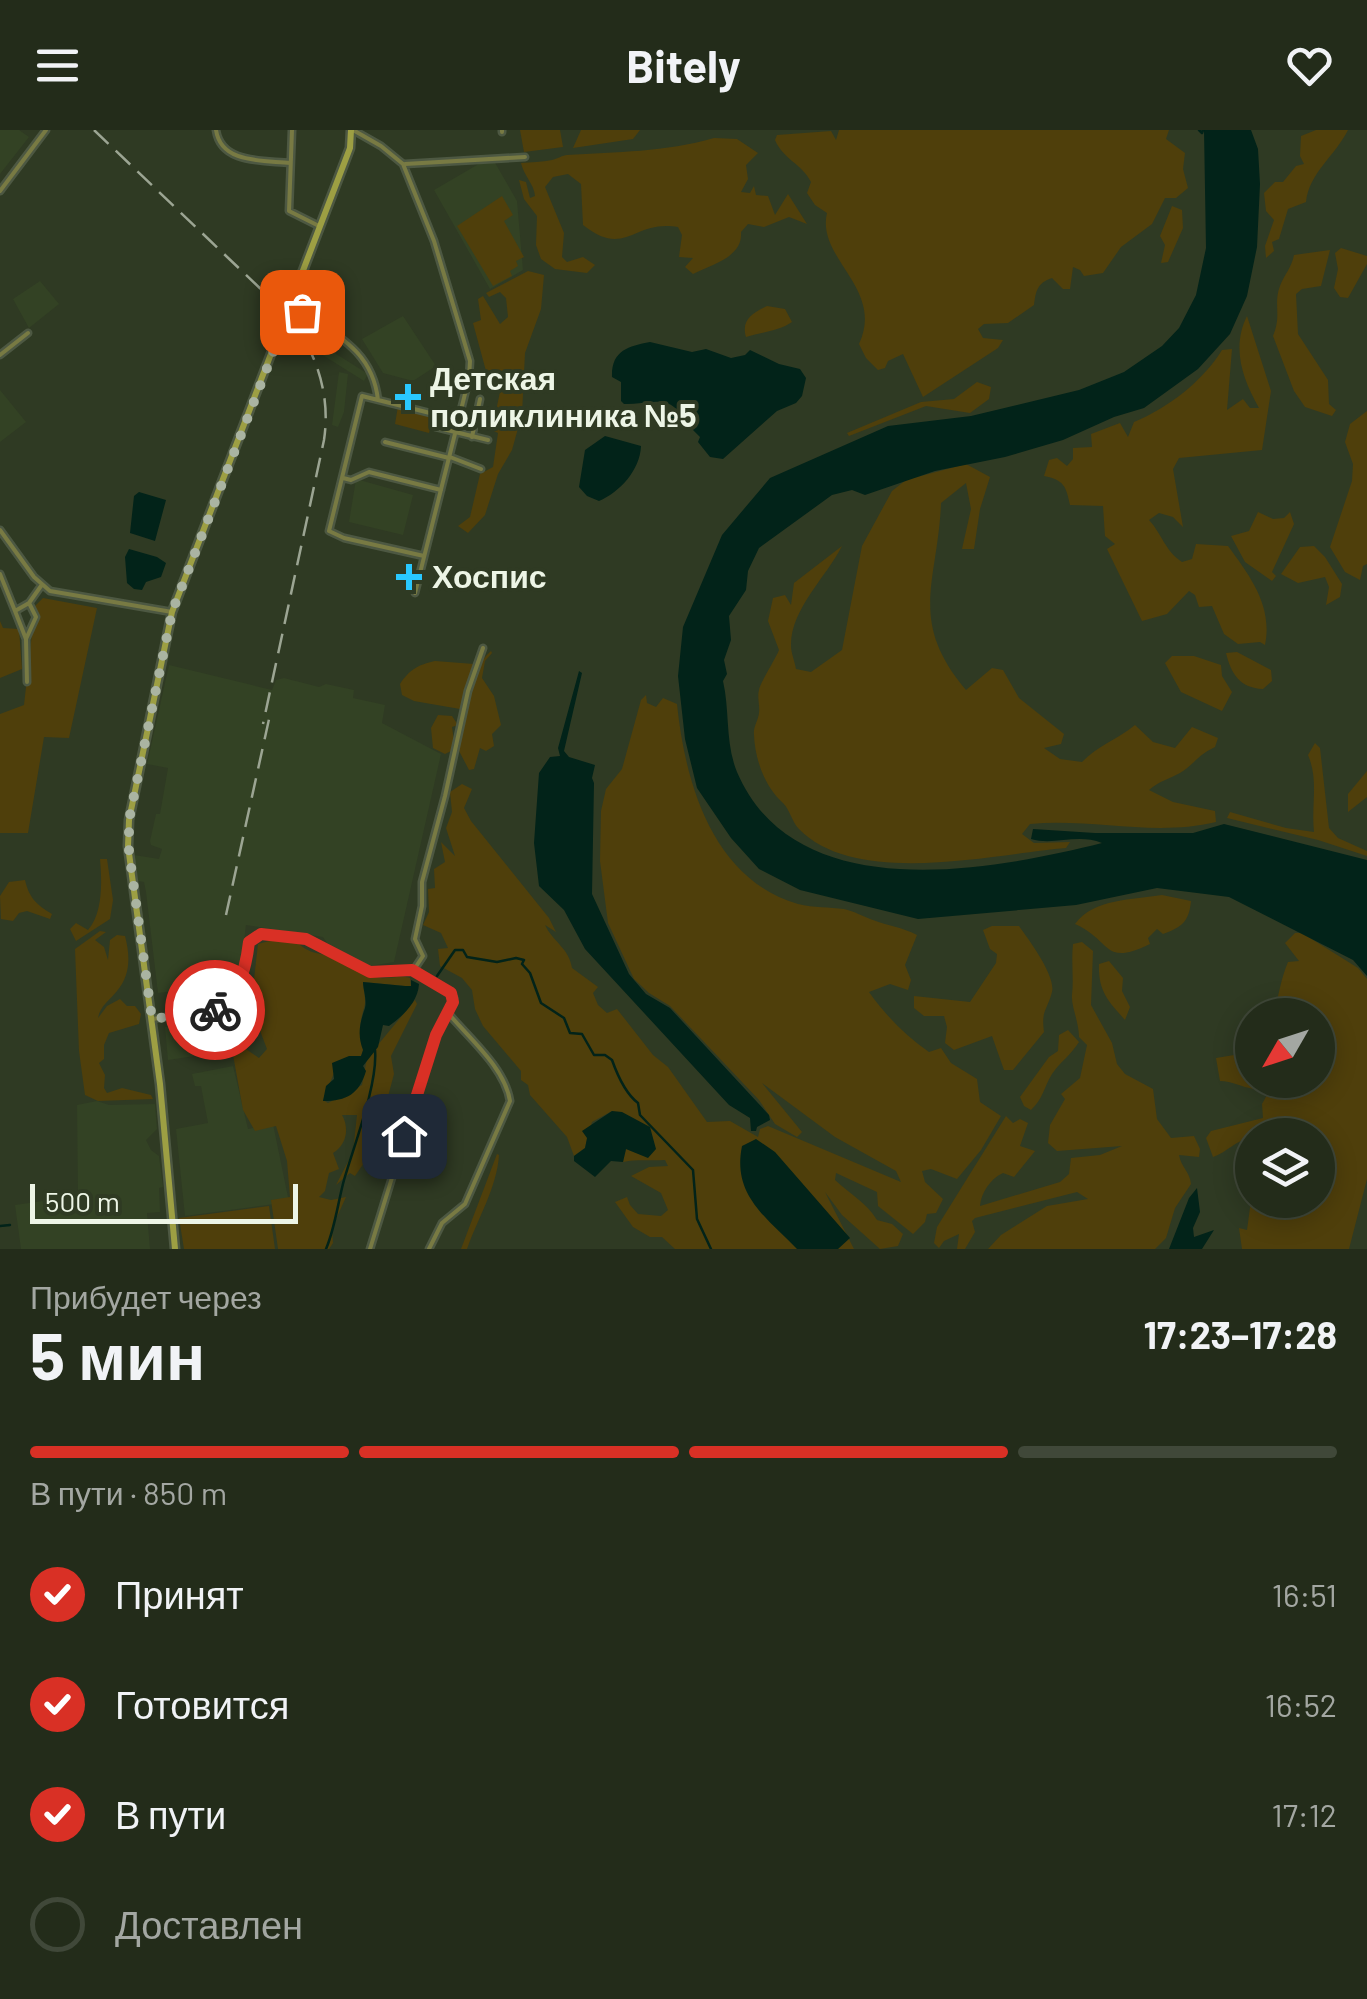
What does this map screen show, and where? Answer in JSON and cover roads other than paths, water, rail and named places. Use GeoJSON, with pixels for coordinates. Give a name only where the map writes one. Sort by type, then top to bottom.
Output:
{"type":"FeatureCollection","features":[{"type":"Feature","properties":{"kind":"main road"},"geometry":{"type":"LineString","coordinates":[[175,1249],[128,830],[172,612],[321,228],[350,148],[352,130]]}},
{"type":"Feature","properties":{"kind":"street"},"geometry":{"type":"LineString","coordinates":[[0,191],[46,130]]}},
{"type":"Feature","properties":{"kind":"street"},"geometry":{"type":"LineString","coordinates":[[216,130],[217,140],[232,154],[290,162]]}},
{"type":"Feature","properties":{"kind":"street"},"geometry":{"type":"LineString","coordinates":[[292,130],[289,211],[321,228]]}},
{"type":"Feature","properties":{"kind":"street"},"geometry":{"type":"LineString","coordinates":[[352,130],[403,164],[434,241],[470,361],[456,433],[415,592]]}},
{"type":"Feature","properties":{"kind":"street"},"geometry":{"type":"LineString","coordinates":[[403,164],[525,157]]}},
{"type":"Feature","properties":{"kind":"street"},"geometry":{"type":"LineString","coordinates":[[292,304],[363,356],[376,379],[378,400]]}},
{"type":"Feature","properties":{"kind":"street"},"geometry":{"type":"LineString","coordinates":[[0,356],[28,333]]}},
{"type":"Feature","properties":{"kind":"street"},"geometry":{"type":"LineString","coordinates":[[424,556],[329,530],[362,396],[438,414],[435,427],[488,440]]}},
{"type":"Feature","properties":{"kind":"street"},"geometry":{"type":"LineString","coordinates":[[472,437],[480,399]]}},
{"type":"Feature","properties":{"kind":"street"},"geometry":{"type":"LineString","coordinates":[[385,442],[481,469]]}},
{"type":"Feature","properties":{"kind":"street"},"geometry":{"type":"LineString","coordinates":[[342,478],[351,480],[370,472],[441,490]]}},
{"type":"Feature","properties":{"kind":"street"},"geometry":{"type":"LineString","coordinates":[[0,530],[42,586],[76,596],[172,612]]}},
{"type":"Feature","properties":{"kind":"street"},"geometry":{"type":"LineString","coordinates":[[0,574],[26,639],[27,682]]}},
{"type":"Feature","properties":{"kind":"street"},"geometry":{"type":"LineString","coordinates":[[15,611],[29,603],[42,586]]}},
{"type":"Feature","properties":{"kind":"street"},"geometry":{"type":"LineString","coordinates":[[26,639],[36,616],[29,603]]}},
{"type":"Feature","properties":{"kind":"street"},"geometry":{"type":"LineString","coordinates":[[412,970],[424,956],[415,939],[422,882],[468,691],[483,648]]}},
{"type":"Feature","properties":{"kind":"street"},"geometry":{"type":"LineString","coordinates":[[152,1019],[220,1010],[243,977],[249,942],[261,934],[306,939],[370,972],[412,970],[451,993],[454,998],[436,1035],[370,1249]]}},
{"type":"Feature","properties":{"kind":"street"},"geometry":{"type":"LineString","coordinates":[[429,1249],[442,1223],[465,1204],[510,1101],[508,1089],[447,1012]]}},
{"type":"Feature","properties":{"kind":"waterway"},"geometry":{"type":"LineString","coordinates":[[1199,130],[1203,130]]}},
{"type":"Feature","properties":{"kind":"waterway"},"geometry":{"type":"LineString","coordinates":[[437,976],[455,950],[463,950],[467,957],[497,962],[524,960],[522,964],[530,973],[541,1003],[564,1018],[570,1033],[582,1034],[594,1055],[612,1060],[626,1089],[638,1103],[640,1115],[693,1170],[697,1219],[711,1249]]}},
{"type":"Feature","properties":{"kind":"waterway"},"geometry":{"type":"LineString","coordinates":[[326,1249],[369,1097],[375,1050]]}},
{"type":"Feature","properties":{"kind":"waterway"},"geometry":{"type":"LineString","coordinates":[[0,1226],[10,1225]]}},
{"type":"Feature","properties":{"kind":"railway"},"geometry":{"type":"LineString","coordinates":[[94,130],[288,315],[314,358],[319,374],[325,406],[324,440],[263,724]]}},
{"type":"Feature","properties":{"kind":"railway"},"geometry":{"type":"LineString","coordinates":[[226,915],[271,710]]}},
{"type":"Feature","properties":{"kind":"place","name":"Детская поликлиника №5"},"geometry":{"type":"Point","coordinates":[408,397]}},
{"type":"Feature","properties":{"kind":"place","name":"Хоспис"},"geometry":{"type":"Point","coordinates":[409,577]}}]}
